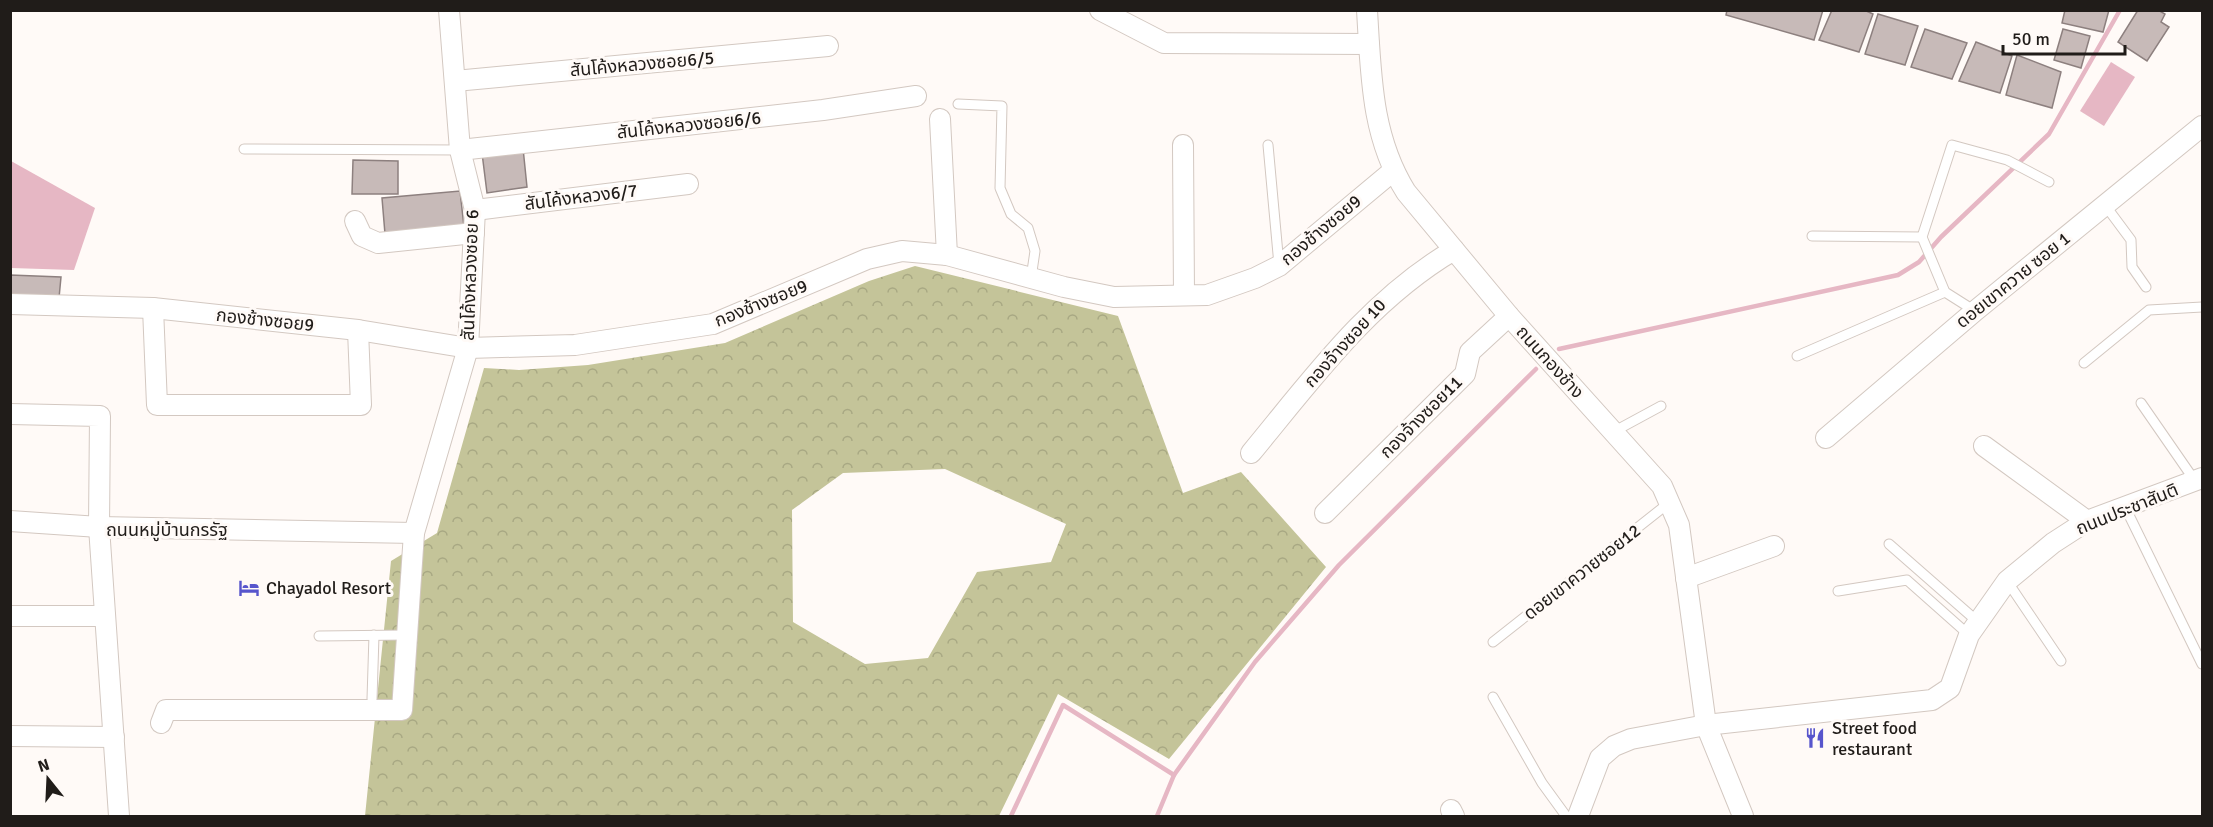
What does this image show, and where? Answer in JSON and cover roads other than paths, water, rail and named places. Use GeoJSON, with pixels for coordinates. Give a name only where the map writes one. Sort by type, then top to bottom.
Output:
{"type":"FeatureCollection","features":[{"type":"Feature","properties":{"kind":"street","name":"สันโค้งหลวงซอย 6"},"geometry":{"type":"LineString","coordinates":[[161,723],[166,710],[402,710],[414,533],[468,348],[475,210],[460,150],[449,10]]}},
{"type":"Feature","properties":{"kind":"street"},"geometry":{"type":"LineString","coordinates":[[1100,10],[1164,43],[1369,44]]}},
{"type":"Feature","properties":{"kind":"street","name":"ถนนกองช้าง"},"geometry":{"type":"LineString","coordinates":[[1367,10],[1374,111],[1393,171],[1406,192],[1509,316],[1662,486],[1671,502],[1679,525],[1707,725],[1743,816]]}},
{"type":"Feature","properties":{"kind":"street","name":"สันโค้งหลวงซอย6/5"},"geometry":{"type":"LineString","coordinates":[[455,81],[828,46]]}},
{"type":"Feature","properties":{"kind":"street","name":"สันโค้งหลวงซอย6/6"},"geometry":{"type":"LineString","coordinates":[[460,150],[823,110],[916,96]]}},
{"type":"Feature","properties":{"kind":"street"},"geometry":{"type":"LineString","coordinates":[[940,119],[947,255]]}},
{"type":"Feature","properties":{"kind":"street","name":"ดอยเขาควาย ซอย 1"},"geometry":{"type":"LineString","coordinates":[[1826,438],[1975,311],[2202,126]]}},
{"type":"Feature","properties":{"kind":"street"},"geometry":{"type":"LineString","coordinates":[[1183,145],[1184,295]]}},
{"type":"Feature","properties":{"kind":"street","name":"กองช้างซอย9"},"geometry":{"type":"LineString","coordinates":[[10,304],[153,308],[358,330],[468,348],[575,345],[713,324],[867,259],[902,251],[947,255],[1031,278],[1114,297],[1207,295],[1255,278],[1279,266],[1393,171]]}},
{"type":"Feature","properties":{"kind":"street","name":"สันโค้งหลวง6/7"},"geometry":{"type":"LineString","coordinates":[[475,210],[688,184]]}},
{"type":"Feature","properties":{"kind":"street"},"geometry":{"type":"LineString","coordinates":[[355,221],[362,236],[378,243],[474,233]]}},
{"type":"Feature","properties":{"kind":"street","name":"กองจ้างซอย 10"},"geometry":{"type":"LineString","coordinates":[[1251,453],[1347,336],[1420,270],[1454,250]]}},
{"type":"Feature","properties":{"kind":"street"},"geometry":{"type":"LineString","coordinates":[[153,308],[157,405],[361,405],[358,330]]}},
{"type":"Feature","properties":{"kind":"street","name":"กองจ้างซอย11"},"geometry":{"type":"LineString","coordinates":[[1325,513],[1465,374],[1470,352],[1509,316]]}},
{"type":"Feature","properties":{"kind":"street"},"geometry":{"type":"LineString","coordinates":[[10,414],[100,416],[99,527],[10,521]]}},
{"type":"Feature","properties":{"kind":"street"},"geometry":{"type":"LineString","coordinates":[[1984,446],[2087,521]]}},
{"type":"Feature","properties":{"kind":"street","name":"ถนนประชาสันติ"},"geometry":{"type":"LineString","coordinates":[[1578,816],[1599,758],[1614,746],[1631,739],[1707,725],[1932,700],[1950,688],[1974,628],[2007,581],[2053,543],[2087,521],[2199,479]]}},
{"type":"Feature","properties":{"kind":"street","name":"ถนนหมู่บ้านกรรัฐ"},"geometry":{"type":"LineString","coordinates":[[120,816],[99,527],[414,533]]}},
{"type":"Feature","properties":{"kind":"street"},"geometry":{"type":"LineString","coordinates":[[1686,578],[1774,546]]}},
{"type":"Feature","properties":{"kind":"street"},"geometry":{"type":"LineString","coordinates":[[10,616],[105,616]]}},
{"type":"Feature","properties":{"kind":"street"},"geometry":{"type":"LineString","coordinates":[[10,736],[114,737]]}},
{"type":"Feature","properties":{"kind":"lane"},"geometry":{"type":"LineString","coordinates":[[958,104],[1002,106],[1000,188],[1011,214],[1028,228],[1035,251],[1031,278]]}},
{"type":"Feature","properties":{"kind":"lane"},"geometry":{"type":"LineString","coordinates":[[1268,144],[1279,266]]}},
{"type":"Feature","properties":{"kind":"lane"},"geometry":{"type":"LineString","coordinates":[[1975,311],[1945,292],[1922,237],[1952,146],[2007,160],[2049,182]]}},
{"type":"Feature","properties":{"kind":"lane"},"geometry":{"type":"LineString","coordinates":[[244,149],[460,150]]}},
{"type":"Feature","properties":{"kind":"lane"},"geometry":{"type":"LineString","coordinates":[[2105,205],[2131,240],[2132,267],[2146,287]]}},
{"type":"Feature","properties":{"kind":"lane"},"geometry":{"type":"LineString","coordinates":[[1812,236],[1922,237]]}},
{"type":"Feature","properties":{"kind":"lane"},"geometry":{"type":"LineString","coordinates":[[1797,356],[1945,292]]}},
{"type":"Feature","properties":{"kind":"lane"},"geometry":{"type":"LineString","coordinates":[[2084,363],[2149,310],[2202,307]]}},
{"type":"Feature","properties":{"kind":"lane"},"geometry":{"type":"LineString","coordinates":[[2141,403],[2199,479]]}},
{"type":"Feature","properties":{"kind":"lane"},"geometry":{"type":"LineString","coordinates":[[1613,432],[1661,406]]}},
{"type":"Feature","properties":{"kind":"lane","name":"ดอยเขาควายซอย12"},"geometry":{"type":"LineString","coordinates":[[1493,642],[1671,502]]}},
{"type":"Feature","properties":{"kind":"lane"},"geometry":{"type":"LineString","coordinates":[[2126,508],[2202,664]]}},
{"type":"Feature","properties":{"kind":"lane"},"geometry":{"type":"LineString","coordinates":[[1889,544],[1974,628]]}},
{"type":"Feature","properties":{"kind":"lane"},"geometry":{"type":"LineString","coordinates":[[1838,591],[1907,580],[1974,628]]}},
{"type":"Feature","properties":{"kind":"lane"},"geometry":{"type":"LineString","coordinates":[[2007,581],[2061,661]]}},
{"type":"Feature","properties":{"kind":"lane"},"geometry":{"type":"LineString","coordinates":[[372,699],[374,635]]}},
{"type":"Feature","properties":{"kind":"lane"},"geometry":{"type":"LineString","coordinates":[[319,636],[407,635]]}},
{"type":"Feature","properties":{"kind":"lane"},"geometry":{"type":"LineString","coordinates":[[1493,697],[1542,783],[1566,816]]}},
{"type":"Feature","properties":{"kind":"waterway"},"geometry":{"type":"LineString","coordinates":[[1559,349],[1898,275],[1919,262],[1941,237],[2049,134],[2120,10]]}},
{"type":"Feature","properties":{"kind":"waterway"},"geometry":{"type":"LineString","coordinates":[[1157,816],[1174,775],[1255,662],[1339,565],[1536,369]]}},
{"type":"Feature","properties":{"kind":"waterway"},"geometry":{"type":"LineString","coordinates":[[1011,816],[1063,705],[1174,775]]}},
{"type":"Feature","properties":{"kind":"place","name":"Chayadol Resort"},"geometry":{"type":"Point","coordinates":[249,588]}},
{"type":"Feature","properties":{"kind":"place","name":"Street food restaurant"},"geometry":{"type":"Point","coordinates":[1815,738]}}]}
